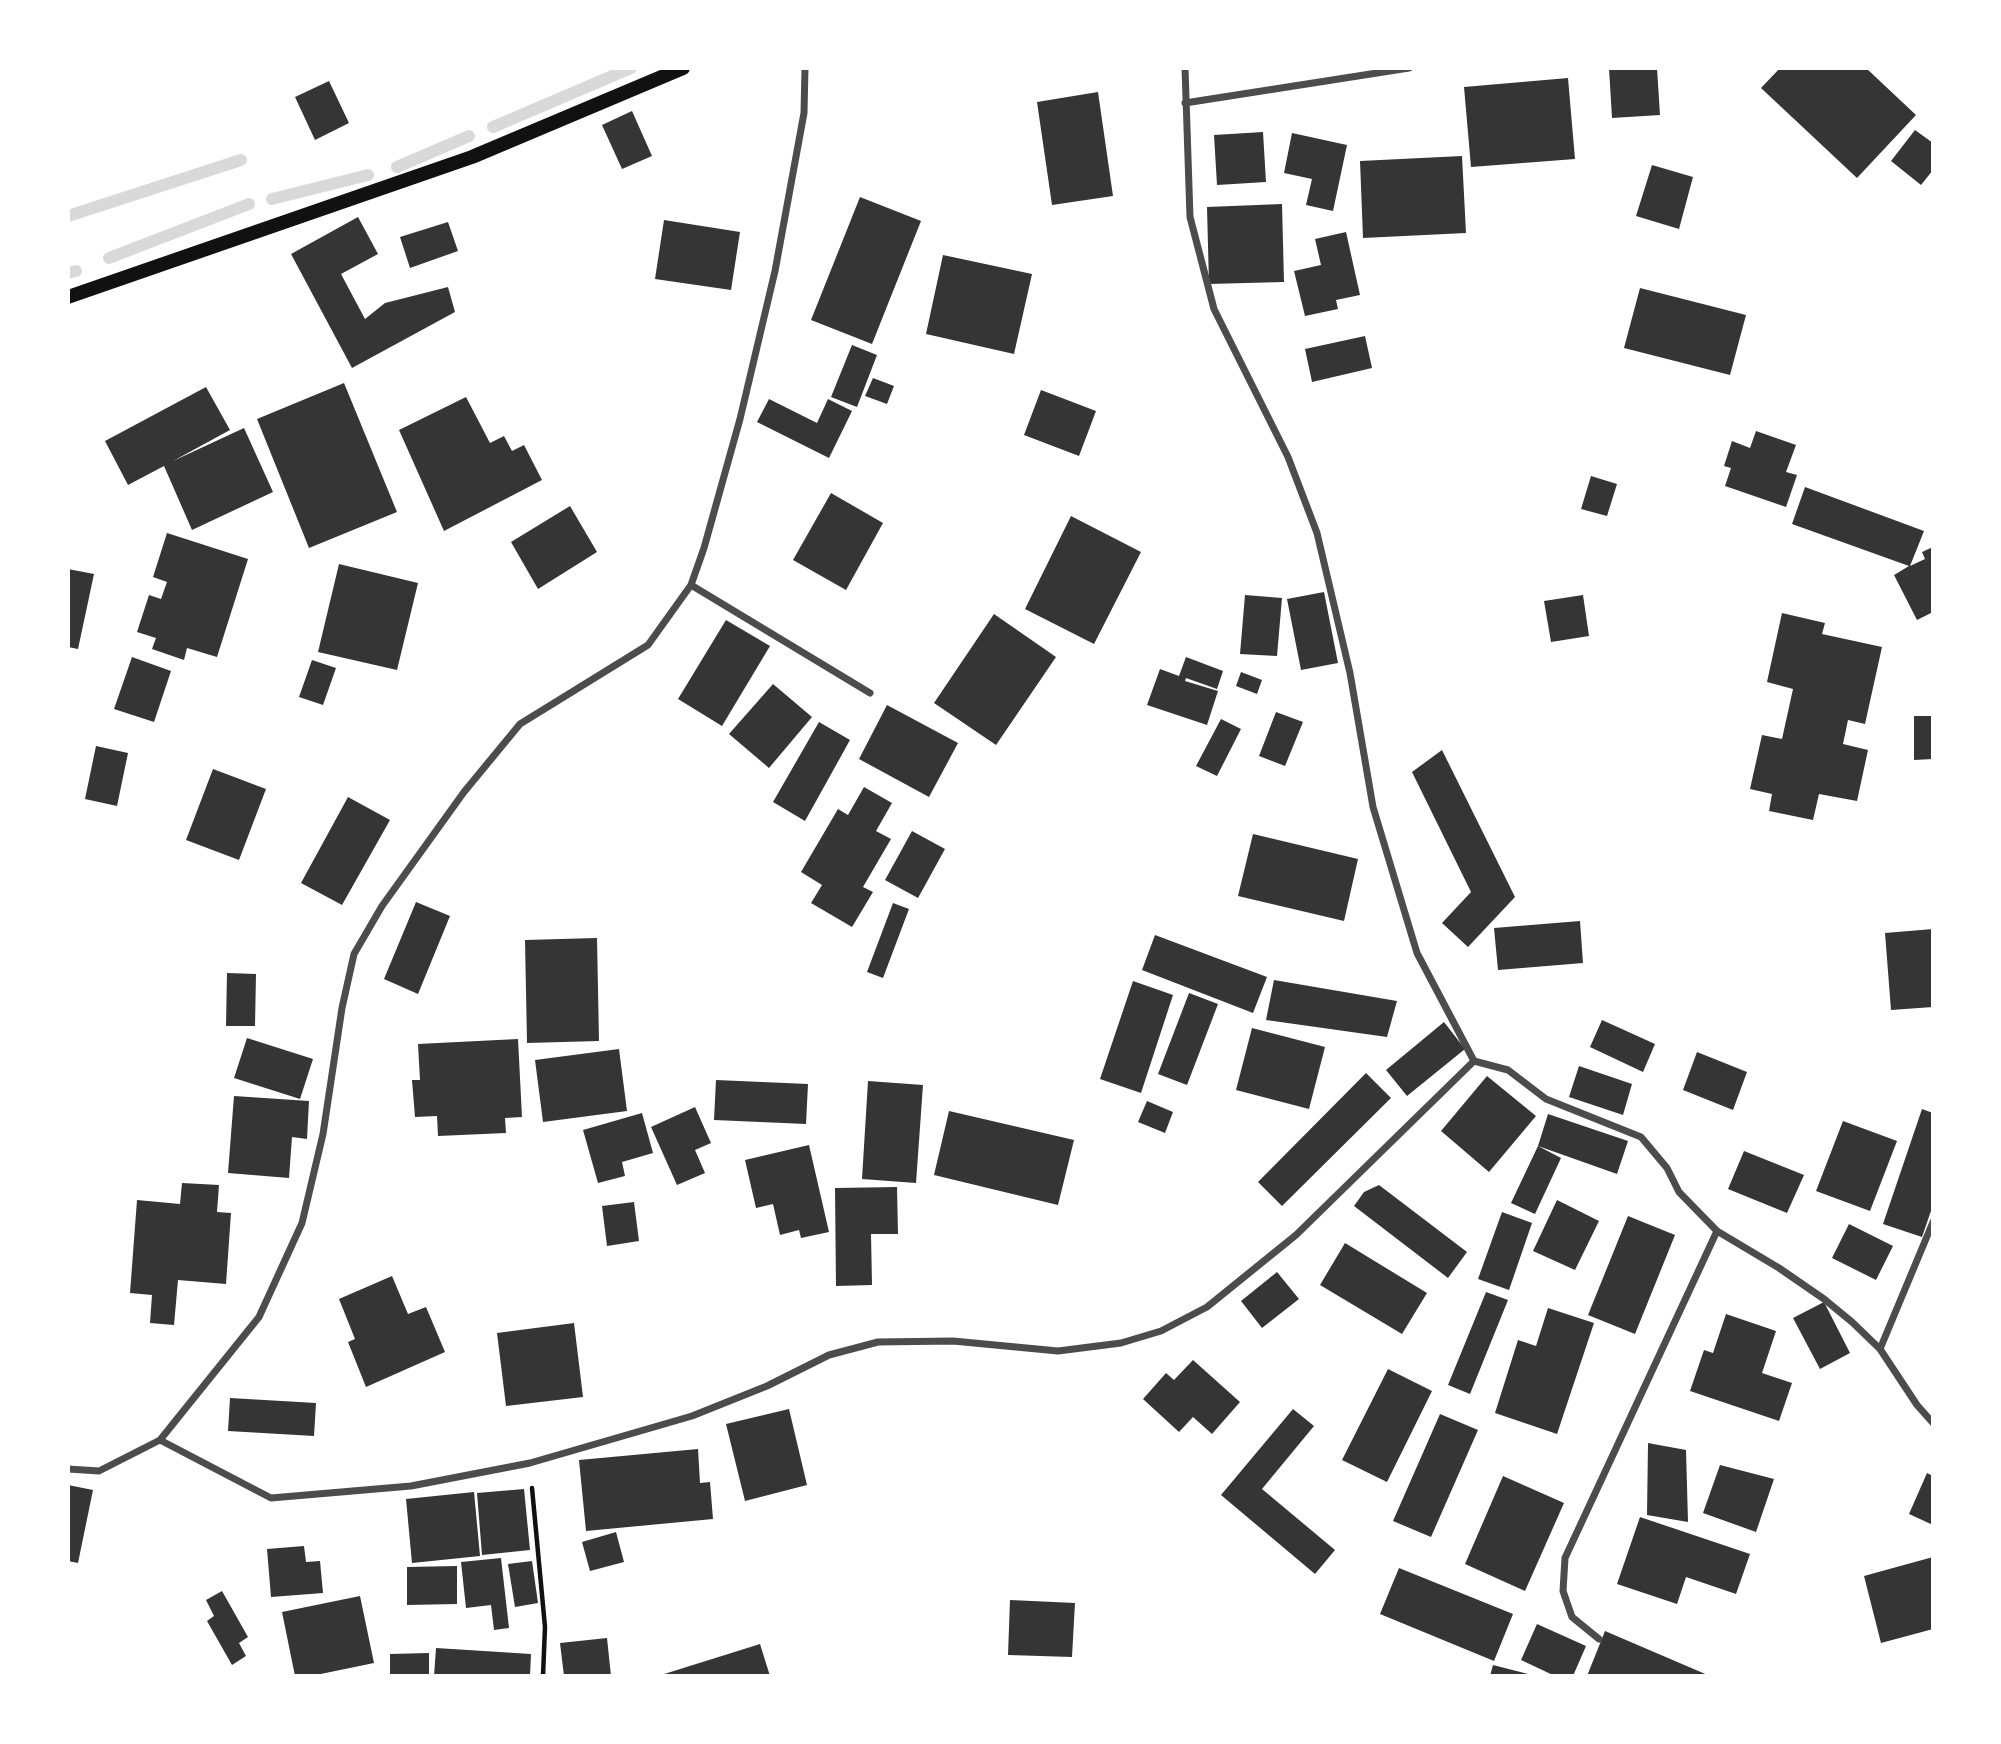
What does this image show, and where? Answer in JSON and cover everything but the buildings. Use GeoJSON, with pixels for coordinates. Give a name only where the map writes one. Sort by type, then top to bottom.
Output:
{"type":"FeatureCollection","features":[{"type":"Feature","properties":{"kind":"main road"},"geometry":{"type":"LineString","coordinates":[[68,297],[472,157],[683,68]]}},
{"type":"Feature","properties":{"kind":"street"},"geometry":{"type":"LineString","coordinates":[[68,1469],[99,1471],[160,1440],[259,1317],[302,1223],[323,1134],[342,1008],[354,954],[382,906],[464,792],[520,724],[648,645],[691,585],[740,419],[775,271],[804,113],[805,68]]}},
{"type":"Feature","properties":{"kind":"street"},"geometry":{"type":"LineString","coordinates":[[1185,68],[1190,216],[1214,309],[1288,457],[1317,533],[1350,673],[1373,807],[1417,953],[1474,1061],[1508,1070],[1546,1099],[1641,1137],[1667,1168],[1679,1192],[1717,1231],[1824,1299],[1880,1349],[1917,1405],[1933,1423]]}},
{"type":"Feature","properties":{"kind":"street"},"geometry":{"type":"LineString","coordinates":[[1185,103],[1409,68]]}},
{"type":"Feature","properties":{"kind":"street"},"geometry":{"type":"LineString","coordinates":[[691,585],[870,693]]}},
{"type":"Feature","properties":{"kind":"street"},"geometry":{"type":"LineString","coordinates":[[160,1440],[271,1498],[411,1486],[530,1463],[692,1416],[767,1386],[829,1355],[878,1342],[953,1341],[1058,1352],[1121,1343],[1161,1331],[1207,1307],[1296,1235],[1474,1061]]}},
{"type":"Feature","properties":{"kind":"street"},"geometry":{"type":"LineString","coordinates":[[1880,1349],[1933,1222]]}},
{"type":"Feature","properties":{"kind":"street"},"geometry":{"type":"LineString","coordinates":[[1599,1639],[1572,1617],[1563,1591],[1565,1558],[1717,1231]]}},
{"type":"Feature","properties":{"kind":"path"},"geometry":{"type":"LineString","coordinates":[[530,1463],[545,1627],[543,1676]]}},
{"type":"Feature","properties":{"kind":"waterway"},"geometry":{"type":"LineString","coordinates":[[493,127],[631,68]]}},
{"type":"Feature","properties":{"kind":"waterway"},"geometry":{"type":"LineString","coordinates":[[397,167],[469,136]]}},
{"type":"Feature","properties":{"kind":"waterway"},"geometry":{"type":"LineString","coordinates":[[68,216],[241,160]]}},
{"type":"Feature","properties":{"kind":"waterway"},"geometry":{"type":"LineString","coordinates":[[272,199],[368,175]]}},
{"type":"Feature","properties":{"kind":"waterway"},"geometry":{"type":"LineString","coordinates":[[109,258],[249,204]]}},
{"type":"Feature","properties":{"kind":"waterway"},"geometry":{"type":"LineString","coordinates":[[68,273],[76,271]]}}]}
